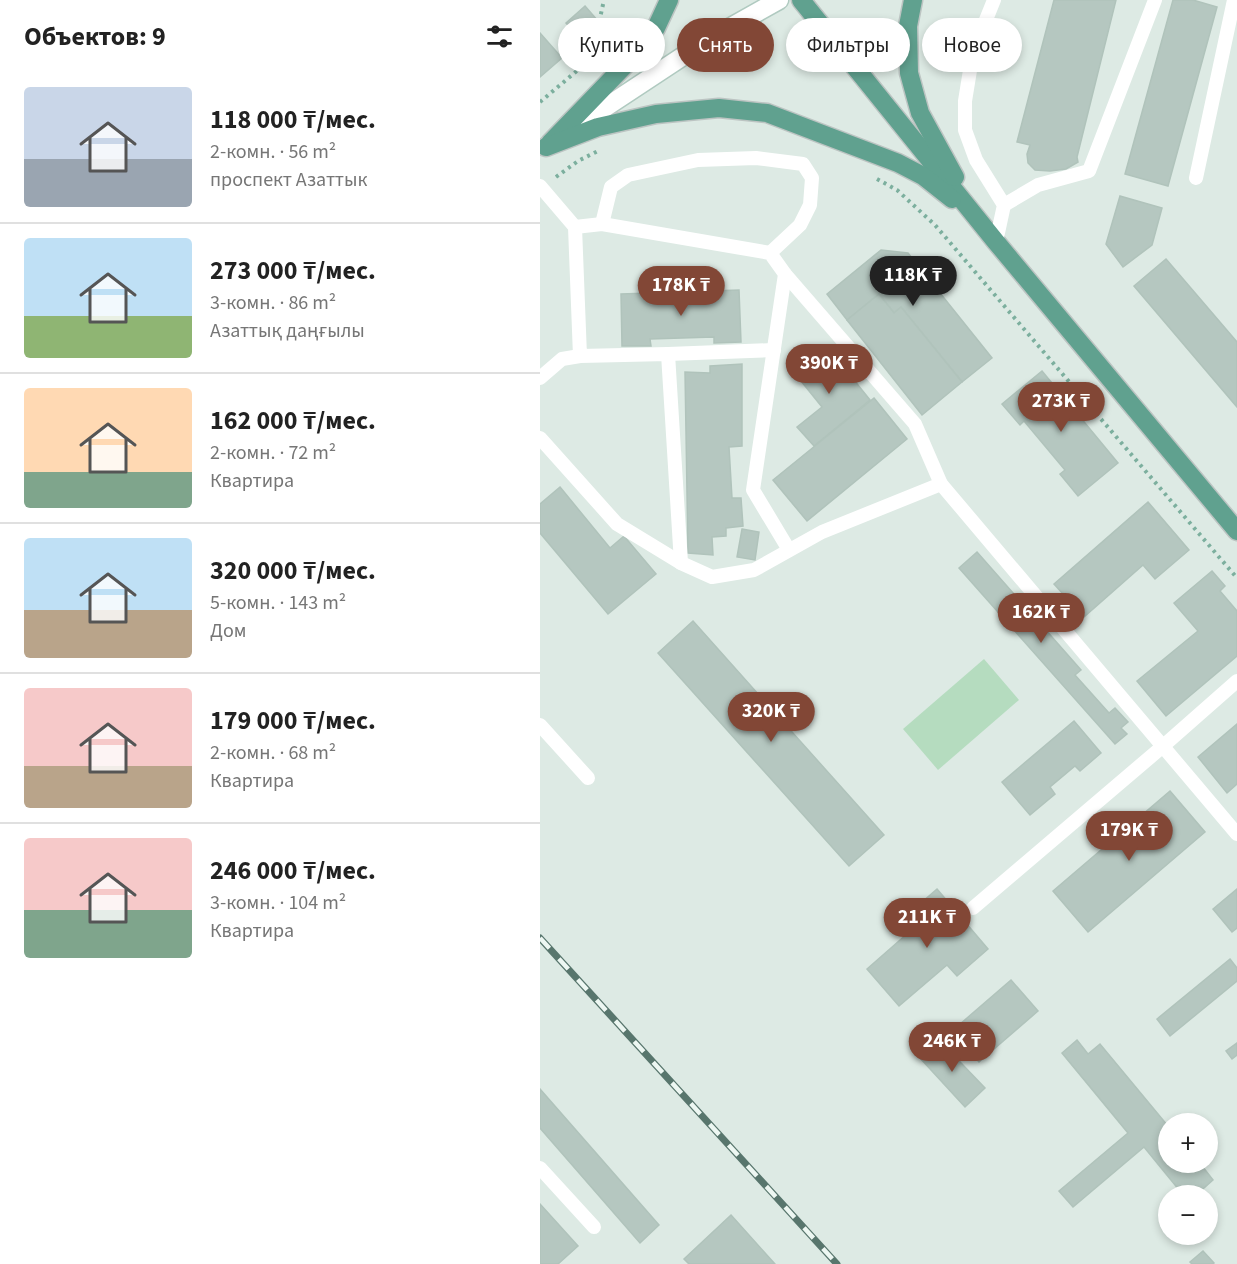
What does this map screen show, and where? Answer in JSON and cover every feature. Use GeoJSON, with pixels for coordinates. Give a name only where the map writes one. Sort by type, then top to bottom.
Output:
{"type":"FeatureCollection","features":[{"type":"Feature","properties":{"kind":"main road"},"geometry":{"type":"LineString","coordinates":[[543,149],[629,61],[656,28],[669,0]]}},
{"type":"Feature","properties":{"kind":"main road"},"geometry":{"type":"LineString","coordinates":[[543,149],[706,41],[779,0]]}},
{"type":"Feature","properties":{"kind":"main road"},"geometry":{"type":"LineString","coordinates":[[801,0],[996,242],[1237,530]]}},
{"type":"Feature","properties":{"kind":"main road"},"geometry":{"type":"LineString","coordinates":[[913,0],[908,26],[909,73],[920,113],[977,218]]}},
{"type":"Feature","properties":{"kind":"main road"},"geometry":{"type":"LineString","coordinates":[[543,149],[598,127],[656,114],[719,108],[767,113],[898,163],[923,176],[977,218]]}},
{"type":"Feature","properties":{"kind":"lane"},"geometry":{"type":"LineString","coordinates":[[994,0],[973,52],[965,101],[965,130],[976,160],[1004,204],[996,242]]}},
{"type":"Feature","properties":{"kind":"lane"},"geometry":{"type":"LineString","coordinates":[[1004,204],[1038,185],[1089,171],[1155,0]]}},
{"type":"Feature","properties":{"kind":"lane"},"geometry":{"type":"LineString","coordinates":[[1196,178],[1234,0]]}},
{"type":"Feature","properties":{"kind":"lane"},"geometry":{"type":"LineString","coordinates":[[603,224],[611,187],[628,175],[698,160],[756,158],[803,165],[813,178],[810,205],[800,225],[770,253]]}},
{"type":"Feature","properties":{"kind":"lane"},"geometry":{"type":"LineString","coordinates":[[541,186],[575,227],[580,356]]}},
{"type":"Feature","properties":{"kind":"lane"},"geometry":{"type":"LineString","coordinates":[[575,227],[603,224],[770,253],[785,274],[915,424],[941,484],[1162,747],[1235,827]]}},
{"type":"Feature","properties":{"kind":"lane"},"geometry":{"type":"LineString","coordinates":[[785,274],[753,490],[789,550]]}},
{"type":"Feature","properties":{"kind":"lane"},"geometry":{"type":"LineString","coordinates":[[540,378],[562,359],[580,356],[774,350]]}},
{"type":"Feature","properties":{"kind":"lane"},"geometry":{"type":"LineString","coordinates":[[668,354],[681,563]]}},
{"type":"Feature","properties":{"kind":"lane"},"geometry":{"type":"LineString","coordinates":[[540,438],[617,524],[681,563],[712,577],[754,570],[822,532],[941,484]]}},
{"type":"Feature","properties":{"kind":"lane"},"geometry":{"type":"LineString","coordinates":[[973,908],[1237,681]]}},
{"type":"Feature","properties":{"kind":"lane"},"geometry":{"type":"LineString","coordinates":[[540,725],[588,777]]}},
{"type":"Feature","properties":{"kind":"lane"},"geometry":{"type":"LineString","coordinates":[[540,1168],[594,1227]]}},
{"type":"Feature","properties":{"kind":"path"},"geometry":{"type":"LineString","coordinates":[[540,102],[591,59],[604,0]]}},
{"type":"Feature","properties":{"kind":"path"},"geometry":{"type":"LineString","coordinates":[[541,186],[578,161],[606,147]]}},
{"type":"Feature","properties":{"kind":"path"},"geometry":{"type":"LineString","coordinates":[[868,174],[897,190],[936,225],[1237,579]]}},
{"type":"Feature","properties":{"kind":"green space"},"geometry":{"type":"Polygon","coordinates":[[[984,659],[1019,700],[938,770],[903,729],[984,659]]]}},
{"type":"Feature","properties":{"kind":"building"},"geometry":{"type":"Polygon","coordinates":[[[1054,0],[1116,0],[1077,157],[1078,162],[1066,169],[1035,170],[1028,163],[1027,154],[1030,145],[1017,142],[1054,0]]]}},
{"type":"Feature","properties":{"kind":"building"},"geometry":{"type":"Polygon","coordinates":[[[1173,0],[1193,0],[1217,7],[1168,186],[1125,174],[1173,0]]]}},
{"type":"Feature","properties":{"kind":"building"},"geometry":{"type":"Polygon","coordinates":[[[585,6],[595,18],[572,18],[585,6]]]}},
{"type":"Feature","properties":{"kind":"building"},"geometry":{"type":"Polygon","coordinates":[[[540,33],[558,53],[558,61],[540,77],[540,33]]]}},
{"type":"Feature","properties":{"kind":"building"},"geometry":{"type":"Polygon","coordinates":[[[1120,196],[1162,208],[1152,245],[1123,267],[1106,244],[1120,196]]]}},
{"type":"Feature","properties":{"kind":"building"},"geometry":{"type":"Polygon","coordinates":[[[881,250],[908,253],[992,358],[962,382],[901,307],[894,313],[879,294],[847,320],[827,294],[881,250]]]}},
{"type":"Feature","properties":{"kind":"building"},"geometry":{"type":"Polygon","coordinates":[[[1166,259],[1237,342],[1237,407],[1134,286],[1166,259]]]}},
{"type":"Feature","properties":{"kind":"building"},"geometry":{"type":"Polygon","coordinates":[[[739,290],[741,342],[714,343],[714,337],[650,339],[651,346],[622,346],[621,294],[739,290]]]}},
{"type":"Feature","properties":{"kind":"building"},"geometry":{"type":"Polygon","coordinates":[[[879,294],[894,313],[901,307],[962,382],[922,415],[847,320],[879,294]]]}},
{"type":"Feature","properties":{"kind":"building"},"geometry":{"type":"Polygon","coordinates":[[[829,349],[870,400],[814,446],[797,427],[822,407],[797,376],[805,369],[800,364],[815,351],[820,356],[829,349]]]}},
{"type":"Feature","properties":{"kind":"building"},"geometry":{"type":"Polygon","coordinates":[[[742,364],[742,446],[729,447],[732,498],[741,498],[743,526],[726,528],[726,536],[712,537],[713,555],[688,553],[685,372],[710,373],[710,366],[742,364]]]}},
{"type":"Feature","properties":{"kind":"building"},"geometry":{"type":"Polygon","coordinates":[[[1042,371],[1118,463],[1078,496],[1060,474],[1065,470],[1024,421],[1020,425],[1002,404],[1042,371]]]}},
{"type":"Feature","properties":{"kind":"building"},"geometry":{"type":"Polygon","coordinates":[[[874,398],[907,439],[807,521],[773,480],[874,398]]]}},
{"type":"Feature","properties":{"kind":"building"},"geometry":{"type":"Polygon","coordinates":[[[560,487],[610,548],[624,536],[656,574],[608,614],[540,533],[540,504],[560,487]]]}},
{"type":"Feature","properties":{"kind":"building"},"geometry":{"type":"Polygon","coordinates":[[[1148,502],[1189,550],[1155,579],[1143,565],[1084,617],[1054,584],[1148,502]]]}},
{"type":"Feature","properties":{"kind":"building"},"geometry":{"type":"Polygon","coordinates":[[[742,529],[759,532],[755,560],[737,557],[742,529]]]}},
{"type":"Feature","properties":{"kind":"building"},"geometry":{"type":"Polygon","coordinates":[[[977,552],[1081,670],[1075,675],[1109,713],[1115,708],[1128,722],[1121,728],[1127,734],[1115,744],[959,568],[977,552]]]}},
{"type":"Feature","properties":{"kind":"building"},"geometry":{"type":"Polygon","coordinates":[[[1212,571],[1225,586],[1220,591],[1237,611],[1237,656],[1166,716],[1137,681],[1198,631],[1174,603],[1212,571]]]}},
{"type":"Feature","properties":{"kind":"building"},"geometry":{"type":"Polygon","coordinates":[[[693,621],[884,835],[849,866],[658,653],[693,621]]]}},
{"type":"Feature","properties":{"kind":"building"},"geometry":{"type":"Polygon","coordinates":[[[1074,721],[1101,753],[1080,771],[1075,766],[1050,787],[1055,794],[1030,815],[1002,782],[1074,721]]]}},
{"type":"Feature","properties":{"kind":"building"},"geometry":{"type":"Polygon","coordinates":[[[1237,724],[1237,784],[1227,793],[1198,757],[1237,724]]]}},
{"type":"Feature","properties":{"kind":"building"},"geometry":{"type":"Polygon","coordinates":[[[1170,791],[1205,832],[1088,932],[1053,891],[1170,791]]]}},
{"type":"Feature","properties":{"kind":"building"},"geometry":{"type":"Polygon","coordinates":[[[937,889],[988,949],[957,976],[947,965],[899,1006],[867,969],[916,926],[907,915],[937,889]]]}},
{"type":"Feature","properties":{"kind":"building"},"geometry":{"type":"Polygon","coordinates":[[[1237,889],[1237,928],[1232,932],[1213,909],[1237,889]]]}},
{"type":"Feature","properties":{"kind":"building"},"geometry":{"type":"Polygon","coordinates":[[[1230,959],[1237,968],[1237,981],[1170,1036],[1157,1019],[1230,959]]]}},
{"type":"Feature","properties":{"kind":"building"},"geometry":{"type":"Polygon","coordinates":[[[1011,980],[1038,1011],[979,1062],[952,1031],[1011,980]]]}},
{"type":"Feature","properties":{"kind":"building"},"geometry":{"type":"Polygon","coordinates":[[[939,1040],[985,1088],[965,1107],[920,1058],[939,1040]]]}},
{"type":"Feature","properties":{"kind":"building"},"geometry":{"type":"Polygon","coordinates":[[[1077,1040],[1088,1054],[1100,1044],[1158,1114],[1158,1164],[1144,1147],[1073,1207],[1059,1191],[1128,1133],[1062,1053],[1077,1040]]]}},
{"type":"Feature","properties":{"kind":"building"},"geometry":{"type":"Polygon","coordinates":[[[1237,1043],[1237,1055],[1232,1059],[1226,1051],[1237,1043]]]}},
{"type":"Feature","properties":{"kind":"building"},"geometry":{"type":"Polygon","coordinates":[[[540,1089],[659,1225],[640,1243],[540,1128],[540,1089]]]}},
{"type":"Feature","properties":{"kind":"building"},"geometry":{"type":"Polygon","coordinates":[[[1165,1173],[1208,1173],[1213,1180],[1207,1185],[1175,1185],[1165,1173]]]}},
{"type":"Feature","properties":{"kind":"building"},"geometry":{"type":"Polygon","coordinates":[[[540,1204],[578,1246],[558,1264],[540,1264],[540,1204]]]}},
{"type":"Feature","properties":{"kind":"building"},"geometry":{"type":"Polygon","coordinates":[[[731,1215],[775,1264],[689,1264],[684,1259],[731,1215]]]}},
{"type":"Feature","properties":{"kind":"building"},"geometry":{"type":"Polygon","coordinates":[[[1203,1251],[1213,1264],[1192,1264],[1190,1262],[1203,1251]]]}},
{"type":"Feature","properties":{"kind":"railway"},"geometry":{"type":"LineString","coordinates":[[540,938],[837,1264]]}}]}
